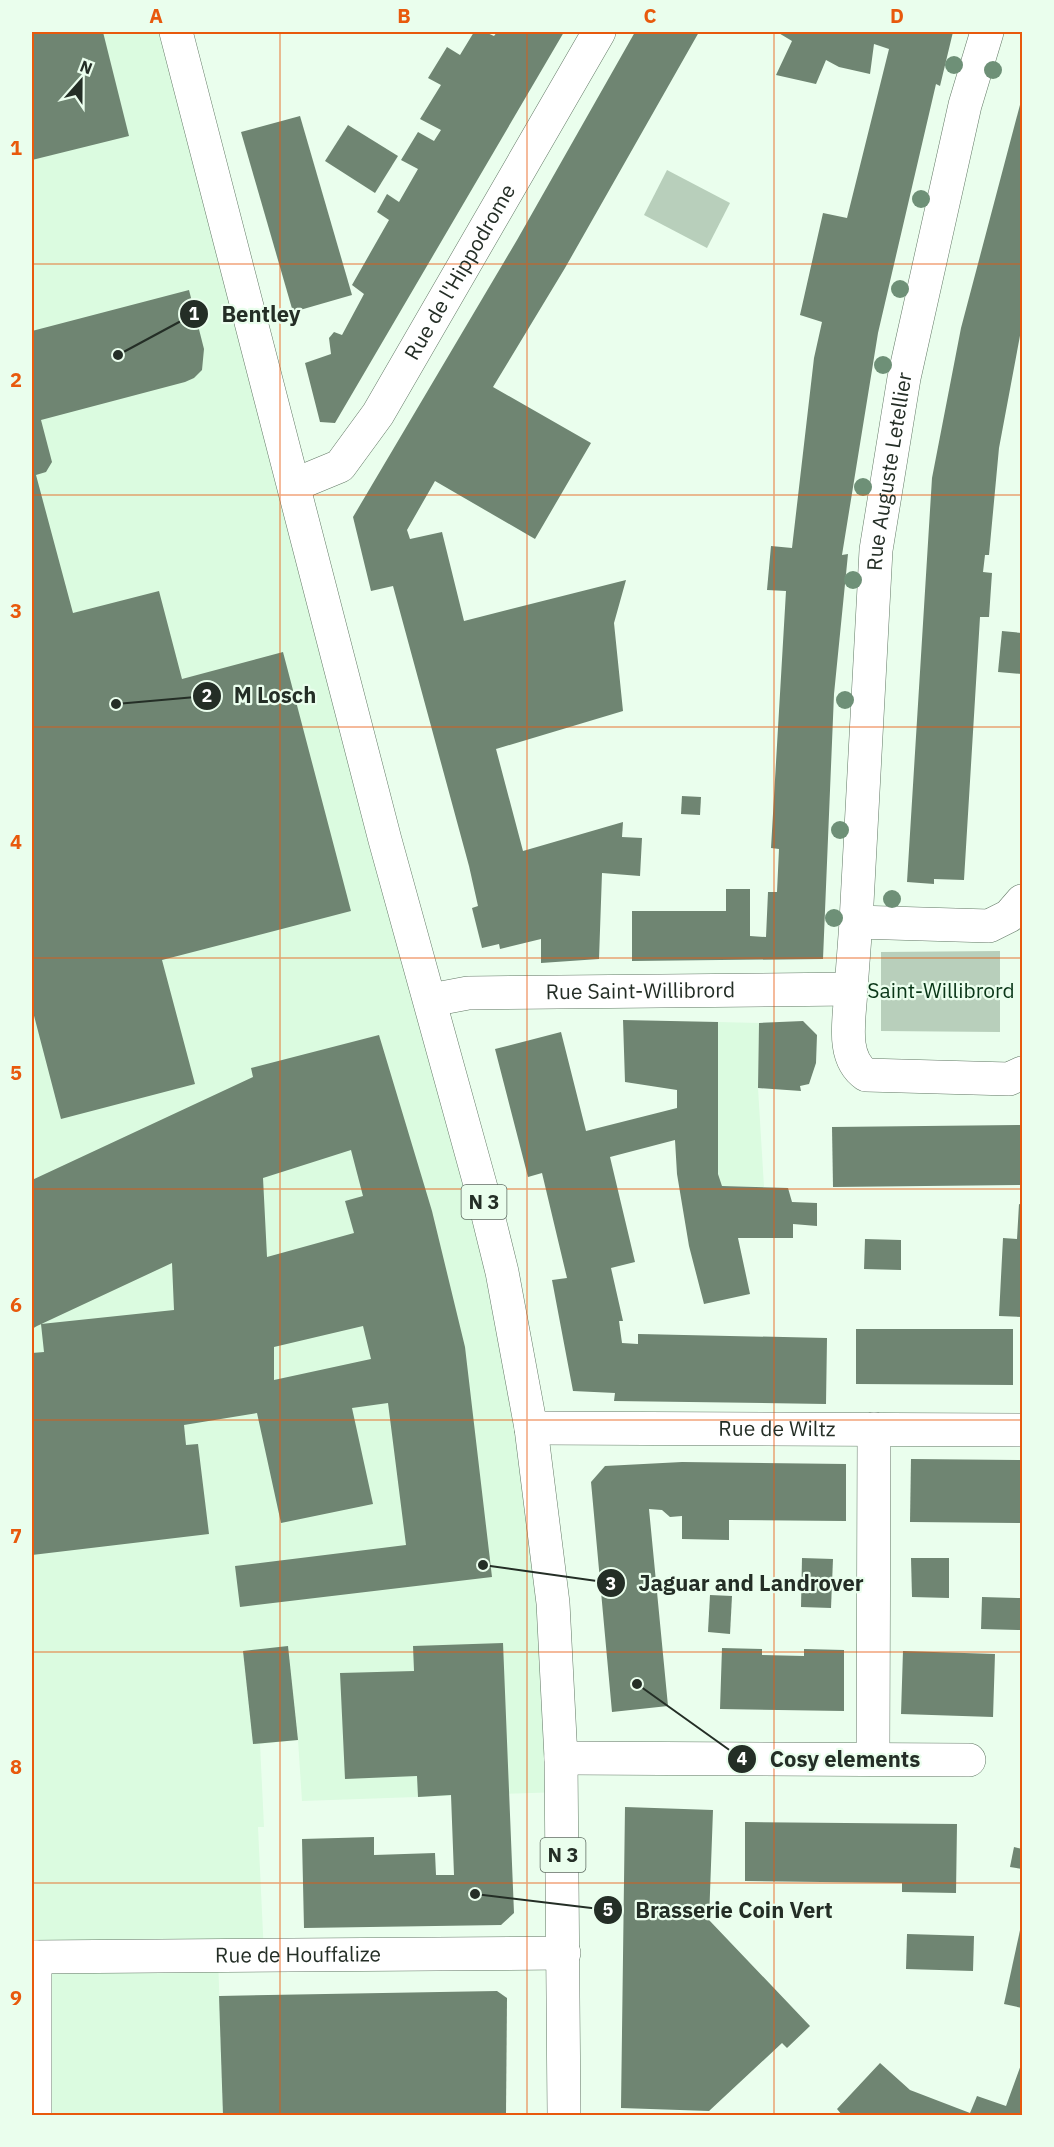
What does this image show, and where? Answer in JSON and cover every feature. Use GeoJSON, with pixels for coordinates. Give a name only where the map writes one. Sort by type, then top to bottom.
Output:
{"type":"FeatureCollection","features":[{"type":"Feature","properties":{"kind":"street","name":"N 3"},"geometry":{"type":"LineString","coordinates":[[176,32],[382,829],[431,1000],[502,1272],[531,1428],[553,1603],[561,1758],[564,2115]]}},
{"type":"Feature","properties":{"kind":"street","name":"Rue de l'Hippodrome"},"geometry":{"type":"LineString","coordinates":[[294,485],[340,466],[378,414],[598,32]]}},
{"type":"Feature","properties":{"kind":"street","name":"Rue Auguste Letellier"},"geometry":{"type":"LineString","coordinates":[[856,922],[876,550],[904,378],[964,105],[987,32]]}},
{"type":"Feature","properties":{"kind":"street"},"geometry":{"type":"LineString","coordinates":[[1023,901],[1009,916],[989,926],[856,922],[849,1049],[851,1060],[857,1069],[866,1075],[1009,1079],[1023,1072]]}},
{"type":"Feature","properties":{"kind":"street","name":"Rue Saint-Willibrord"},"geometry":{"type":"LineString","coordinates":[[431,1000],[468,993],[851,989]]}},
{"type":"Feature","properties":{"kind":"street","name":"Rue de Wiltz"},"geometry":{"type":"LineString","coordinates":[[531,1428],[1023,1430]]}},
{"type":"Feature","properties":{"kind":"street"},"geometry":{"type":"LineString","coordinates":[[873,1759],[874,1429]]}},
{"type":"Feature","properties":{"kind":"street"},"geometry":{"type":"LineString","coordinates":[[561,1758],[969,1760]]}},
{"type":"Feature","properties":{"kind":"street","name":"Rue de Houffalize"},"geometry":{"type":"LineString","coordinates":[[33,1957],[564,1953]]}},
{"type":"Feature","properties":{"kind":"street"},"geometry":{"type":"LineString","coordinates":[[33,1957],[35,2115]]}},
{"type":"Feature","properties":{"kind":"shaded area"},"geometry":{"type":"Polygon","coordinates":[[[32,32],[176,32],[502,1272],[562,1792],[302,1801],[298,1740],[260,1744],[264,1827],[258,1827],[264,1955],[218,1955],[223,2115],[32,2116],[32,32]]]}},
{"type":"Feature","properties":{"kind":"shaded area"},"geometry":{"type":"Polygon","coordinates":[[[718,1022],[759,1023],[758,1088],[764,1187],[722,1186],[718,1174],[718,1022]]]}},
{"type":"Feature","properties":{"kind":"green space"},"geometry":{"type":"Polygon","coordinates":[[[667,170],[730,203],[707,248],[644,215],[667,170]]]}},
{"type":"Feature","properties":{"kind":"green space","name":"Saint-Willibrord"},"geometry":{"type":"Polygon","coordinates":[[[1000,951],[1000,1032],[881,1031],[881,952],[1000,951]]]}},
{"type":"Feature","properties":{"kind":"building"},"geometry":{"type":"Polygon","coordinates":[[[32,32],[103,32],[129,136],[32,160],[32,32]]]}},
{"type":"Feature","properties":{"kind":"building"},"geometry":{"type":"Polygon","coordinates":[[[474,32],[485,32],[494,36],[497,32],[564,32],[335,423],[320,422],[305,363],[331,354],[329,338],[334,332],[342,335],[364,294],[352,285],[389,220],[377,212],[387,194],[399,202],[418,169],[401,160],[418,132],[434,141],[441,130],[420,119],[441,85],[428,78],[447,47],[460,55],[474,32]]]}},
{"type":"Feature","properties":{"kind":"building"},"geometry":{"type":"Polygon","coordinates":[[[635,32],[699,32],[565,268],[493,387],[591,443],[535,539],[435,481],[407,530],[410,539],[442,532],[464,621],[626,580],[614,623],[623,711],[496,749],[523,851],[623,822],[622,837],[642,838],[640,876],[602,873],[599,959],[541,963],[541,939],[500,949],[499,944],[482,948],[472,908],[478,906],[469,866],[393,586],[371,591],[353,517],[517,240],[635,32]]]}},
{"type":"Feature","properties":{"kind":"building"},"geometry":{"type":"Polygon","coordinates":[[[777,32],[953,32],[940,86],[936,84],[878,333],[842,555],[848,554],[834,694],[823,959],[632,961],[632,911],[726,911],[726,889],[750,889],[750,936],[766,937],[768,892],[777,892],[779,849],[771,848],[786,591],[767,590],[771,546],[792,548],[814,358],[822,322],[800,315],[823,213],[847,218],[889,49],[874,44],[870,74],[839,67],[826,60],[816,84],[776,75],[792,41],[777,32]]]}},
{"type":"Feature","properties":{"kind":"building"},"geometry":{"type":"Polygon","coordinates":[[[1021,101],[1022,325],[999,448],[989,555],[985,555],[983,572],[992,573],[989,617],[980,617],[964,880],[934,879],[934,884],[907,882],[932,478],[961,328],[1021,101]]]}},
{"type":"Feature","properties":{"kind":"building"},"geometry":{"type":"Polygon","coordinates":[[[300,116],[352,295],[293,312],[241,132],[300,116]]]}},
{"type":"Feature","properties":{"kind":"building"},"geometry":{"type":"Polygon","coordinates":[[[348,125],[398,156],[375,193],[325,161],[348,125]]]}},
{"type":"Feature","properties":{"kind":"building"},"geometry":{"type":"Polygon","coordinates":[[[189,290],[204,349],[202,370],[194,378],[185,382],[41,420],[52,462],[46,472],[36,475],[73,613],[159,591],[182,679],[283,652],[351,911],[162,960],[195,1084],[61,1119],[32,1008],[32,331],[189,290]]]}},
{"type":"Feature","properties":{"kind":"building"},"geometry":{"type":"Polygon","coordinates":[[[1002,631],[1022,633],[1022,674],[998,672],[1002,631]]]}},
{"type":"Feature","properties":{"kind":"building"},"geometry":{"type":"Polygon","coordinates":[[[682,796],[701,797],[700,815],[681,814],[682,796]]]}},
{"type":"Feature","properties":{"kind":"building"},"geometry":{"type":"Polygon","coordinates":[[[623,1020],[718,1022],[718,1174],[722,1186],[788,1188],[792,1202],[817,1203],[817,1226],[793,1224],[793,1238],[738,1238],[750,1294],[704,1304],[689,1246],[677,1174],[675,1140],[610,1157],[635,1262],[611,1268],[623,1321],[619,1321],[622,1343],[638,1344],[638,1334],[827,1338],[826,1404],[614,1401],[615,1393],[573,1391],[552,1280],[567,1278],[542,1173],[528,1177],[495,1049],[561,1032],[586,1131],[677,1108],[677,1090],[625,1082],[623,1020]]]}},
{"type":"Feature","properties":{"kind":"building"},"geometry":{"type":"Polygon","coordinates":[[[803,1021],[817,1035],[816,1063],[809,1084],[800,1086],[801,1091],[758,1088],[759,1023],[803,1021]]]}},
{"type":"Feature","properties":{"kind":"building"},"geometry":{"type":"Polygon","coordinates":[[[379,1035],[432,1211],[465,1347],[492,1577],[240,1607],[235,1566],[406,1545],[388,1403],[352,1408],[373,1504],[281,1523],[257,1413],[184,1425],[186,1445],[198,1444],[209,1534],[32,1555],[32,1353],[44,1352],[41,1324],[32,1329],[32,1180],[253,1077],[251,1068],[379,1035]],[[351,1150],[263,1178],[267,1257],[354,1233],[345,1201],[363,1196],[351,1150]],[[172,1263],[41,1324],[174,1310],[172,1263]],[[363,1326],[274,1347],[274,1380],[371,1359],[363,1326]]]}},
{"type":"Feature","properties":{"kind":"building"},"geometry":{"type":"Polygon","coordinates":[[[1022,1125],[1022,1185],[833,1187],[832,1127],[1022,1125]]]}},
{"type":"Feature","properties":{"kind":"building"},"geometry":{"type":"Polygon","coordinates":[[[1019,1204],[1022,1205],[1022,1317],[999,1316],[1003,1238],[1017,1239],[1019,1204]]]}},
{"type":"Feature","properties":{"kind":"building"},"geometry":{"type":"Polygon","coordinates":[[[865,1239],[901,1240],[901,1270],[864,1269],[865,1239]]]}},
{"type":"Feature","properties":{"kind":"building"},"geometry":{"type":"Polygon","coordinates":[[[856,1329],[1013,1329],[1013,1385],[856,1384],[856,1329]]]}},
{"type":"Feature","properties":{"kind":"building"},"geometry":{"type":"Polygon","coordinates":[[[911,1459],[1022,1460],[1022,1523],[910,1522],[911,1459]]]}},
{"type":"Feature","properties":{"kind":"building"},"geometry":{"type":"Polygon","coordinates":[[[682,1462],[846,1464],[846,1521],[729,1520],[729,1540],[682,1539],[682,1516],[670,1517],[662,1510],[649,1509],[668,1706],[612,1712],[591,1482],[605,1466],[682,1462]]]}},
{"type":"Feature","properties":{"kind":"building"},"geometry":{"type":"Polygon","coordinates":[[[802,1558],[833,1559],[831,1608],[801,1607],[802,1558]]]}},
{"type":"Feature","properties":{"kind":"building"},"geometry":{"type":"Polygon","coordinates":[[[911,1558],[949,1558],[949,1598],[912,1597],[911,1558]]]}},
{"type":"Feature","properties":{"kind":"building"},"geometry":{"type":"Polygon","coordinates":[[[710,1595],[732,1596],[730,1634],[708,1632],[710,1595]]]}},
{"type":"Feature","properties":{"kind":"building"},"geometry":{"type":"Polygon","coordinates":[[[982,1597],[1020,1598],[1020,1630],[981,1629],[982,1597]]]}},
{"type":"Feature","properties":{"kind":"building"},"geometry":{"type":"Polygon","coordinates":[[[503,1643],[514,1913],[501,1925],[304,1928],[302,1839],[374,1837],[374,1855],[435,1853],[436,1875],[454,1875],[451,1795],[418,1797],[417,1776],[345,1779],[340,1673],[414,1671],[413,1646],[503,1643]]]}},
{"type":"Feature","properties":{"kind":"building"},"geometry":{"type":"Polygon","coordinates":[[[288,1646],[298,1740],[253,1744],[243,1651],[288,1646]]]}},
{"type":"Feature","properties":{"kind":"building"},"geometry":{"type":"Polygon","coordinates":[[[722,1648],[762,1649],[762,1655],[804,1656],[804,1649],[844,1650],[844,1711],[720,1709],[722,1648]]]}},
{"type":"Feature","properties":{"kind":"building"},"geometry":{"type":"Polygon","coordinates":[[[903,1651],[995,1654],[993,1717],[901,1714],[903,1651]]]}},
{"type":"Feature","properties":{"kind":"building"},"geometry":{"type":"Polygon","coordinates":[[[625,1807],[713,1810],[709,1920],[810,2026],[787,2048],[782,2043],[709,2111],[621,2108],[625,1807]]]}},
{"type":"Feature","properties":{"kind":"building"},"geometry":{"type":"Polygon","coordinates":[[[745,1822],[957,1824],[956,1893],[902,1892],[902,1883],[745,1881],[745,1822]]]}},
{"type":"Feature","properties":{"kind":"building"},"geometry":{"type":"Polygon","coordinates":[[[1014,1847],[1022,1849],[1022,1869],[1010,1867],[1014,1847]]]}},
{"type":"Feature","properties":{"kind":"building"},"geometry":{"type":"Polygon","coordinates":[[[1022,1921],[1022,2008],[1004,2004],[1022,1921]]]}},
{"type":"Feature","properties":{"kind":"building"},"geometry":{"type":"Polygon","coordinates":[[[907,1934],[974,1936],[973,1971],[906,1969],[907,1934]]]}},
{"type":"Feature","properties":{"kind":"building"},"geometry":{"type":"Polygon","coordinates":[[[497,1991],[507,1998],[506,2115],[223,2115],[219,1996],[497,1991]]]}},
{"type":"Feature","properties":{"kind":"building"},"geometry":{"type":"Polygon","coordinates":[[[1022,2062],[1022,2115],[842,2115],[837,2109],[880,2063],[910,2090],[970,2113],[977,2096],[1006,2106],[1022,2062]]]}},
{"type":"Feature","properties":{"kind":"place","name":"Bentley"},"geometry":{"type":"Point","coordinates":[118,355]}},
{"type":"Feature","properties":{"kind":"place","name":"M Losch"},"geometry":{"type":"Point","coordinates":[116,704]}},
{"type":"Feature","properties":{"kind":"place","name":"Jaguar and Landrover"},"geometry":{"type":"Point","coordinates":[483,1565]}},
{"type":"Feature","properties":{"kind":"place","name":"Cosy elements"},"geometry":{"type":"Point","coordinates":[637,1684]}},
{"type":"Feature","properties":{"kind":"place","name":"Brasserie Coin Vert"},"geometry":{"type":"Point","coordinates":[475,1894]}}]}
